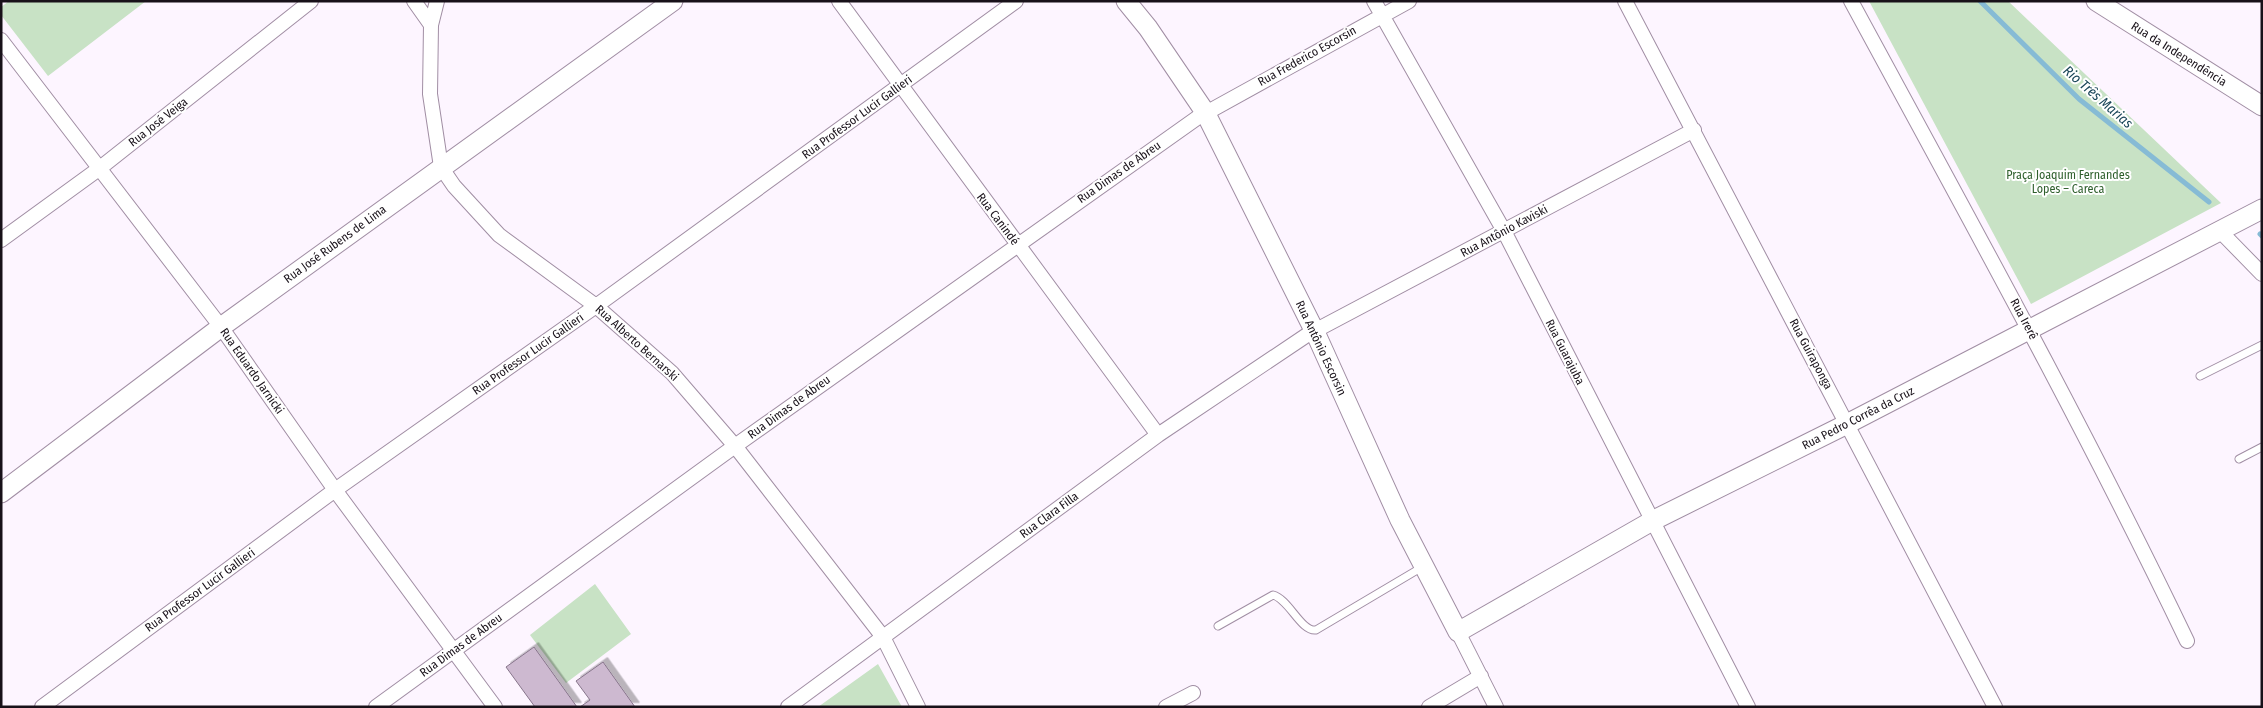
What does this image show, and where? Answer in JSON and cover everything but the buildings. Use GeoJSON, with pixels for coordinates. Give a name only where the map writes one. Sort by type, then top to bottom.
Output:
{"type":"FeatureCollection","features":[{"type":"Feature","properties":{"kind":"street","name":"Rua José Veiga"},"geometry":{"type":"LineString","coordinates":[[1,240],[100,168],[311,1]]}},
{"type":"Feature","properties":{"kind":"street"},"geometry":{"type":"LineString","coordinates":[[414,1],[431,25]]}},
{"type":"Feature","properties":{"kind":"street","name":"Rua Alberto Bernarski"},"geometry":{"type":"LineString","coordinates":[[437,1],[431,25],[430,94],[441,167],[454,186],[500,234],[596,306],[672,373],[735,446],[883,637],[918,707]]}},
{"type":"Feature","properties":{"kind":"street","name":"Rua José Rubens de Lima"},"geometry":{"type":"LineString","coordinates":[[1,493],[221,327],[673,1]]}},
{"type":"Feature","properties":{"kind":"street","name":"Rua Canindé"},"geometry":{"type":"LineString","coordinates":[[839,1],[1158,435]]}},
{"type":"Feature","properties":{"kind":"street","name":"Rua Professor Lucir Gallieri"},"geometry":{"type":"LineString","coordinates":[[42,707],[335,490],[596,306],[1016,1]]}},
{"type":"Feature","properties":{"kind":"street","name":"Rua Antônio Escorsin"},"geometry":{"type":"LineString","coordinates":[[1126,1],[1148,28],[1205,112],[1315,332],[1400,520],[1480,676],[1490,705]]}},
{"type":"Feature","properties":{"kind":"street","name":"Rua Guarajuba"},"geometry":{"type":"LineString","coordinates":[[1374,1],[1504,231],[1748,707]]}},
{"type":"Feature","properties":{"kind":"street","name":"Rua Frederico Escorsin"},"geometry":{"type":"LineString","coordinates":[[1205,112],[1409,1]]}},
{"type":"Feature","properties":{"kind":"street","name":"Rua Guiraponga"},"geometry":{"type":"LineString","coordinates":[[1625,1],[1995,707]]}},
{"type":"Feature","properties":{"kind":"street","name":"Rua Irerê"},"geometry":{"type":"LineString","coordinates":[[1851,1],[2029,328],[2144,552],[2187,641]]}},
{"type":"Feature","properties":{"kind":"street","name":"Rua da Independência"},"geometry":{"type":"LineString","coordinates":[[2096,1],[2262,106]]}},
{"type":"Feature","properties":{"kind":"street","name":"Rua Eduardo Jarnicki"},"geometry":{"type":"LineString","coordinates":[[1,40],[221,327],[335,490],[495,707]]}},
{"type":"Feature","properties":{"kind":"street","name":"Rua Dimas de Abreu"},"geometry":{"type":"LineString","coordinates":[[376,707],[735,446],[1205,112]]}},
{"type":"Feature","properties":{"kind":"street","name":"Rua Antônio Kaviski"},"geometry":{"type":"LineString","coordinates":[[1315,332],[1694,130]]}},
{"type":"Feature","properties":{"kind":"street","name":"Rua Pedro Corrêa da Cruz"},"geometry":{"type":"LineString","coordinates":[[1458,632],[1652,521],[1848,424],[2029,328],[2262,209]]}},
{"type":"Feature","properties":{"kind":"street"},"geometry":{"type":"LineString","coordinates":[[2220,231],[2262,274]]}},
{"type":"Feature","properties":{"kind":"street","name":"Rua Clara Filla"},"geometry":{"type":"LineString","coordinates":[[788,707],[1158,435],[1315,332]]}},
{"type":"Feature","properties":{"kind":"street"},"geometry":{"type":"LineString","coordinates":[[1429,707],[1480,676]]}},
{"type":"Feature","properties":{"kind":"street"},"geometry":{"type":"LineString","coordinates":[[1166,707],[1193,693]]}},
{"type":"Feature","properties":{"kind":"lane"},"geometry":{"type":"LineString","coordinates":[[2200,376],[2262,345]]}},
{"type":"Feature","properties":{"kind":"lane"},"geometry":{"type":"LineString","coordinates":[[2238,459],[2262,447]]}},
{"type":"Feature","properties":{"kind":"lane"},"geometry":{"type":"LineString","coordinates":[[1218,626],[1273,595],[1280,598],[1308,628],[1316,630],[1424,566]]}},
{"type":"Feature","properties":{"kind":"green space"},"geometry":{"type":"Polygon","coordinates":[[[9,1],[146,1],[48,76],[1,15],[1,7],[9,1]]]}},
{"type":"Feature","properties":{"kind":"green space","name":"Praça Joaquim Fernandes Lopes – Careca"},"geometry":{"type":"Polygon","coordinates":[[[1869,1],[2008,1],[2221,203],[2031,304],[1869,1]]]}},
{"type":"Feature","properties":{"kind":"green space"},"geometry":{"type":"Polygon","coordinates":[[[595,584],[631,634],[566,683],[530,635],[595,584]]]}},
{"type":"Feature","properties":{"kind":"green space"},"geometry":{"type":"Polygon","coordinates":[[[878,664],[902,707],[818,707],[878,664]]]}},
{"type":"Feature","properties":{"kind":"waterway","name":"Rio Três Marias"},"geometry":{"type":"LineString","coordinates":[[1980,1],[2079,99],[2209,202]]}}]}
